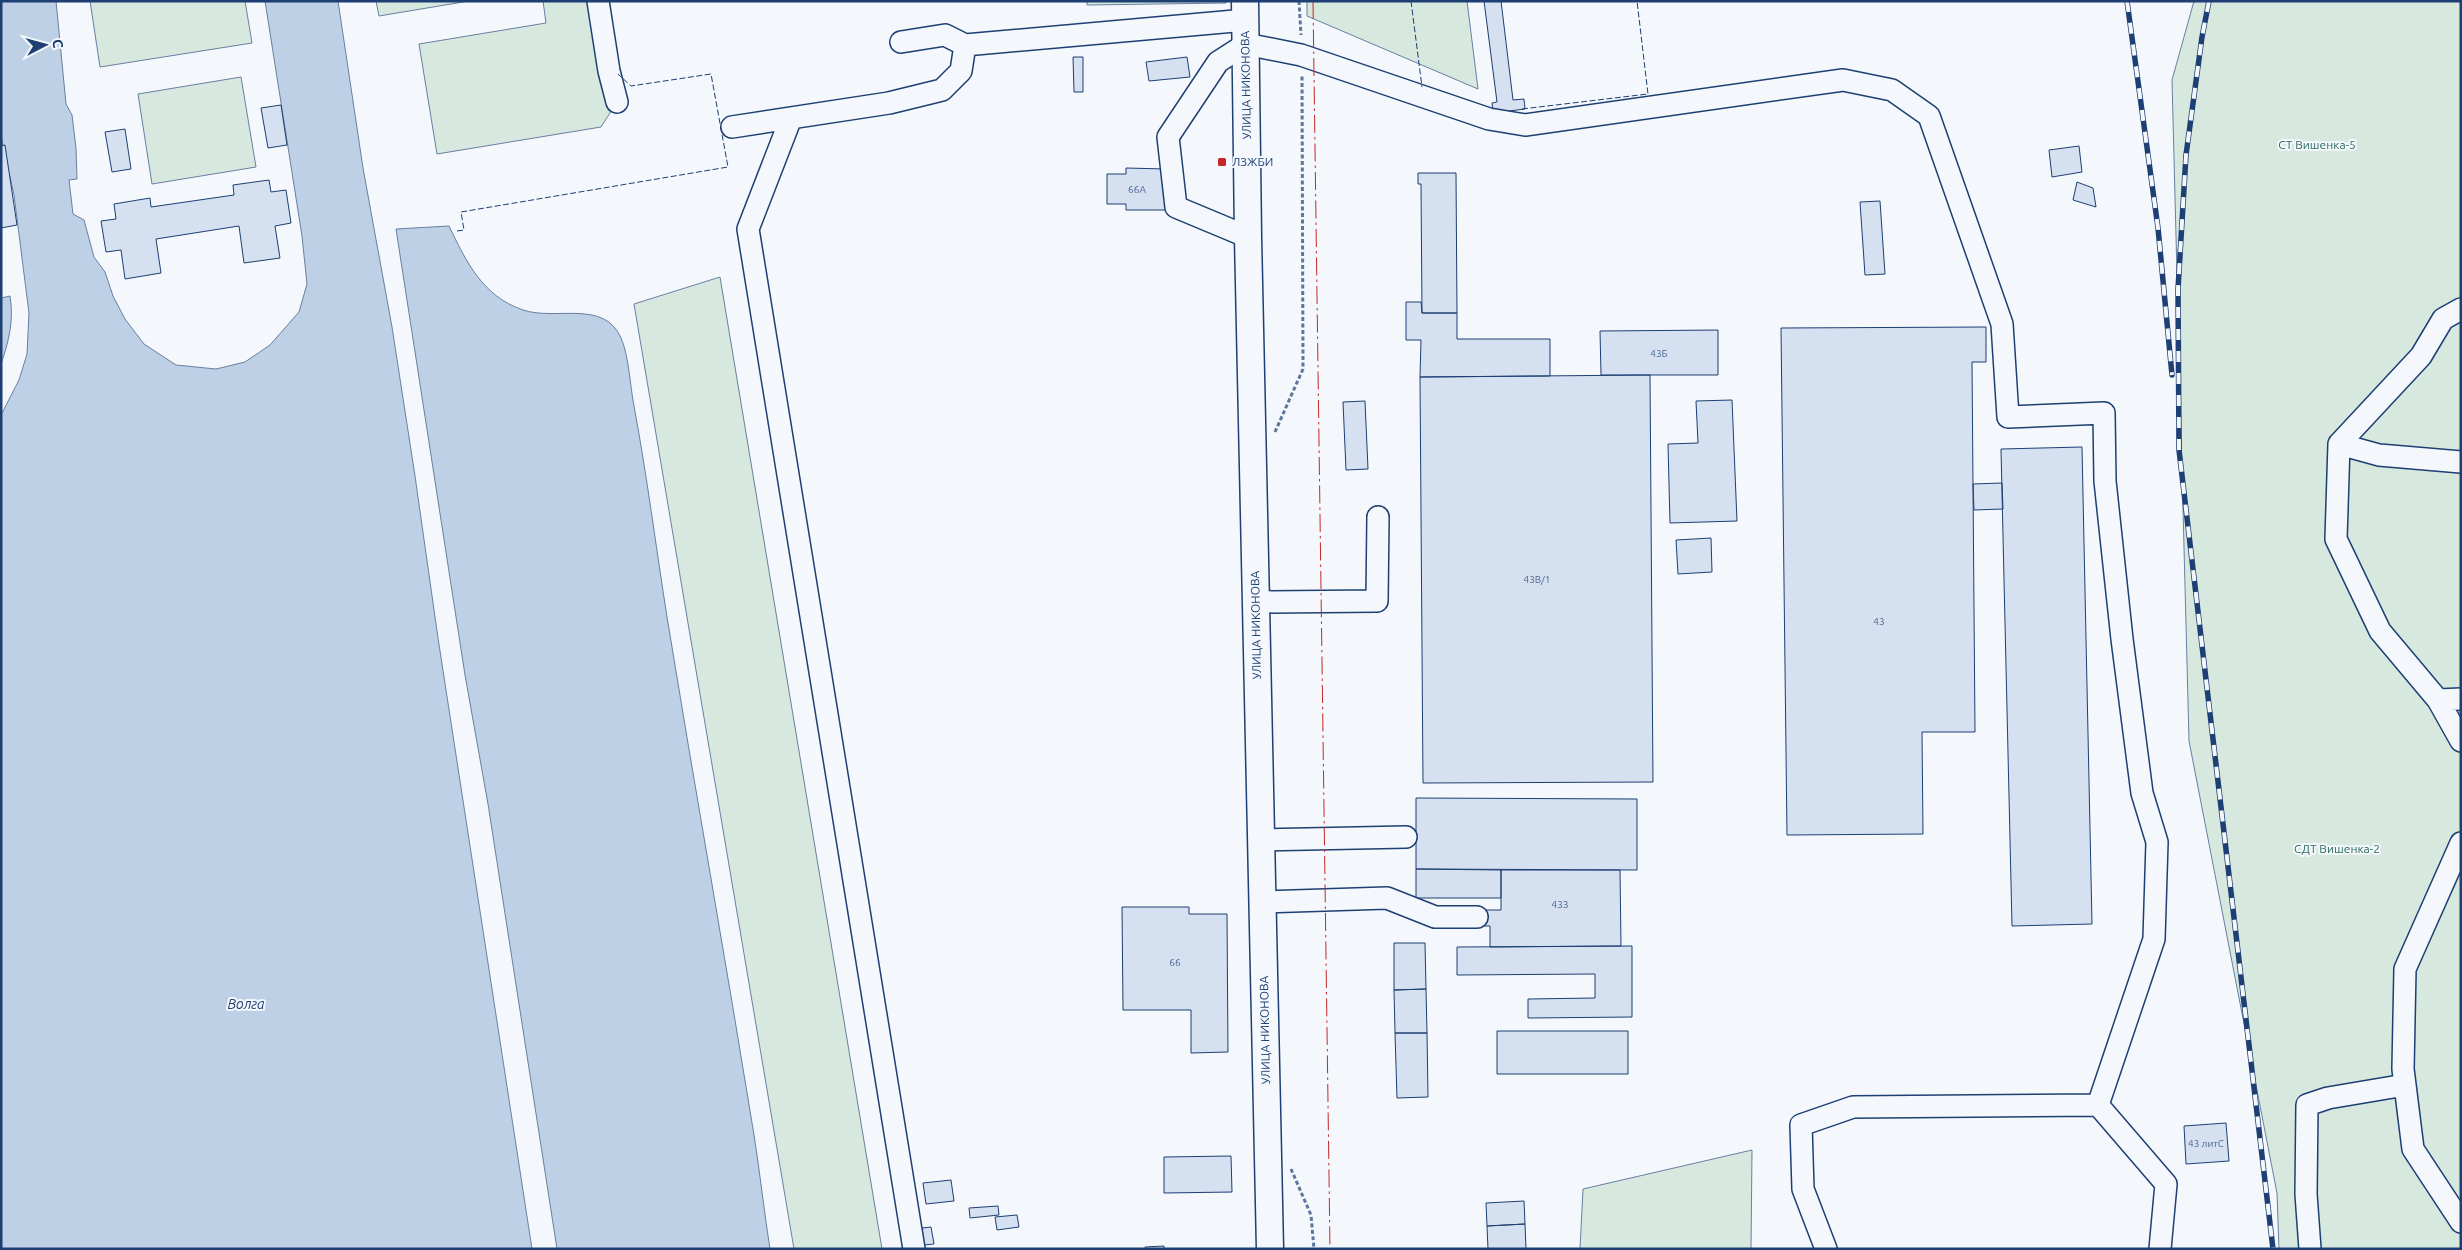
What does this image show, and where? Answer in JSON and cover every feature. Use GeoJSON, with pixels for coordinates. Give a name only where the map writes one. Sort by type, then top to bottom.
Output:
{"type":"FeatureCollection","features":[{"type":"Feature","properties":{"kind":"main road","name":"УЛИЦА НИКОНОВА"},"geometry":{"type":"LineString","coordinates":[[1246,22],[1248,237],[1270,1249]]}},
{"type":"Feature","properties":{"kind":"street"},"geometry":{"type":"LineString","coordinates":[[598,1],[609,71],[617,102]]}},
{"type":"Feature","properties":{"kind":"street"},"geometry":{"type":"LineString","coordinates":[[1246,22],[1168,137],[1176,207],[1248,237]]}},
{"type":"Feature","properties":{"kind":"street"},"geometry":{"type":"LineString","coordinates":[[901,42],[945,35],[965,45],[1246,22],[1302,55],[1489,119],[1525,124],[1843,80],[1892,90],[1929,116],[2002,324],[2008,417],[2104,413],[2105,481],[2122,639],[2142,793],[2157,842],[2154,939],[2098,1105]]}},
{"type":"Feature","properties":{"kind":"street"},"geometry":{"type":"LineString","coordinates":[[732,128],[889,103],[942,90],[961,71],[965,45]]}},
{"type":"Feature","properties":{"kind":"street"},"geometry":{"type":"LineString","coordinates":[[791,118],[748,229],[914,1249]]}},
{"type":"Feature","properties":{"kind":"street"},"geometry":{"type":"LineString","coordinates":[[2461,310],[2443,319],[2420,356],[2339,444],[2336,539],[2380,631],[2438,700],[2461,741]]}},
{"type":"Feature","properties":{"kind":"street"},"geometry":{"type":"LineString","coordinates":[[2339,444],[2379,456],[2461,462]]}},
{"type":"Feature","properties":{"kind":"street"},"geometry":{"type":"LineString","coordinates":[[1256,602],[1377,601],[1378,517]]}},
{"type":"Feature","properties":{"kind":"street"},"geometry":{"type":"LineString","coordinates":[[2438,700],[2461,699]]}},
{"type":"Feature","properties":{"kind":"street"},"geometry":{"type":"LineString","coordinates":[[1261,840],[1406,837]]}},
{"type":"Feature","properties":{"kind":"street"},"geometry":{"type":"LineString","coordinates":[[2460,1226],[2413,1149],[2403,1069],[2406,969],[2461,844]]}},
{"type":"Feature","properties":{"kind":"street"},"geometry":{"type":"LineString","coordinates":[[1262,902],[1387,898],[1435,917],[1477,917]]}},
{"type":"Feature","properties":{"kind":"street"},"geometry":{"type":"LineString","coordinates":[[2310,1249],[2306,1194],[2307,1105],[2328,1098],[2406,1085]]}},
{"type":"Feature","properties":{"kind":"street"},"geometry":{"type":"LineString","coordinates":[[1826,1249],[1803,1189],[1801,1125],[1854,1107],[2098,1105],[2166,1184],[2160,1249]]}},
{"type":"Feature","properties":{"kind":"path"},"geometry":{"type":"LineString","coordinates":[[1274,435],[1303,369],[1302,55],[1299,1]]}},
{"type":"Feature","properties":{"kind":"path"},"geometry":{"type":"LineString","coordinates":[[1288,1161],[1311,1215],[1314,1249]]}},
{"type":"Feature","properties":{"kind":"green space"},"geometry":{"type":"Polygon","coordinates":[[[90,1],[245,1],[252,43],[100,67],[90,1]]]}},
{"type":"Feature","properties":{"kind":"green space"},"geometry":{"type":"Polygon","coordinates":[[[376,1],[469,1],[379,16],[376,1]]]}},
{"type":"Feature","properties":{"kind":"green space"},"geometry":{"type":"Polygon","coordinates":[[[543,1],[601,1],[617,102],[601,127],[437,154],[419,44],[546,23],[543,1]]]}},
{"type":"Feature","properties":{"kind":"green space"},"geometry":{"type":"Polygon","coordinates":[[[1087,1],[1226,1],[1226,3],[1087,5],[1087,1]]]}},
{"type":"Feature","properties":{"kind":"green space"},"geometry":{"type":"Polygon","coordinates":[[[1307,1],[1467,1],[1478,89],[1307,16],[1307,1]]]}},
{"type":"Feature","properties":{"kind":"green space","name":"СТ Вишенка-5"},"geometry":{"type":"Polygon","coordinates":[[[2194,1],[2461,1],[2461,1249],[2279,1249],[2277,1193],[2189,741],[2172,80],[2194,1]]]}},
{"type":"Feature","properties":{"kind":"green space"},"geometry":{"type":"Polygon","coordinates":[[[241,77],[256,167],[152,184],[138,94],[241,77]]]}},
{"type":"Feature","properties":{"kind":"green space"},"geometry":{"type":"Polygon","coordinates":[[[720,277],[882,1249],[794,1249],[634,304],[720,277]]]}},
{"type":"Feature","properties":{"kind":"green space"},"geometry":{"type":"Polygon","coordinates":[[[1752,1150],[1751,1249],[1580,1249],[1583,1189],[1752,1150]]]}},
{"type":"Feature","properties":{"kind":"water","name":"Волга"},"geometry":{"type":"Polygon","coordinates":[[[1,1],[56,1],[66,104],[72,115],[76,148],[77,179],[69,180],[73,214],[84,220],[94,257],[105,272],[113,296],[125,319],[144,344],[176,365],[216,369],[245,362],[270,345],[299,312],[307,284],[302,236],[265,1],[338,1],[363,168],[392,327],[532,1249],[1,1249],[1,415],[19,380],[27,354],[29,313],[14,195],[1,136],[1,1]]]}},
{"type":"Feature","properties":{"kind":"water"},"geometry":{"type":"Polygon","coordinates":[[[449,226],[477,276],[497,296],[509,304],[536,313],[591,315],[603,319],[613,326],[624,345],[667,617],[754,1135],[770,1249],[557,1249],[396,229],[449,226]]]}},
{"type":"Feature","properties":{"kind":"water"},"geometry":{"type":"Polygon","coordinates":[[[10,296],[10,330],[1,364],[1,298],[10,296]]]}},
{"type":"Feature","properties":{"kind":"building"},"geometry":{"type":"Polygon","coordinates":[[[1484,1],[1501,1],[1513,100],[1524,99],[1525,109],[1493,113],[1492,103],[1497,102],[1484,1]]]}},
{"type":"Feature","properties":{"kind":"building"},"geometry":{"type":"Polygon","coordinates":[[[1073,57],[1083,57],[1083,92],[1074,92],[1073,57]]]}},
{"type":"Feature","properties":{"kind":"building"},"geometry":{"type":"Polygon","coordinates":[[[1187,57],[1190,77],[1149,81],[1146,62],[1187,57]]]}},
{"type":"Feature","properties":{"kind":"building"},"geometry":{"type":"Polygon","coordinates":[[[281,105],[287,145],[268,148],[261,108],[281,105]]]}},
{"type":"Feature","properties":{"kind":"building"},"geometry":{"type":"Polygon","coordinates":[[[125,129],[131,169],[112,172],[105,132],[125,129]]]}},
{"type":"Feature","properties":{"kind":"building"},"geometry":{"type":"Polygon","coordinates":[[[5,145],[17,225],[1,228],[1,146],[5,145]]]}},
{"type":"Feature","properties":{"kind":"building"},"geometry":{"type":"Polygon","coordinates":[[[2079,146],[2082,172],[2052,177],[2049,150],[2079,146]]]}},
{"type":"Feature","properties":{"kind":"building"},"geometry":{"type":"Polygon","coordinates":[[[1126,168],[1166,169],[1166,210],[1126,210],[1126,204],[1107,204],[1107,174],[1126,174],[1126,168]]]}},
{"type":"Feature","properties":{"kind":"building"},"geometry":{"type":"Polygon","coordinates":[[[1418,173],[1456,173],[1457,313],[1422,313],[1421,184],[1418,184],[1418,173]]]}},
{"type":"Feature","properties":{"kind":"building"},"geometry":{"type":"Polygon","coordinates":[[[269,180],[271,192],[286,190],[291,223],[275,226],[280,258],[244,263],[239,226],[156,239],[161,273],[125,279],[121,250],[106,252],[101,221],[116,219],[114,204],[150,198],[151,207],[234,195],[233,185],[269,180]]]}},
{"type":"Feature","properties":{"kind":"building"},"geometry":{"type":"Polygon","coordinates":[[[2077,182],[2093,188],[2096,207],[2073,200],[2077,182]]]}},
{"type":"Feature","properties":{"kind":"building"},"geometry":{"type":"Polygon","coordinates":[[[1880,201],[1885,274],[1865,275],[1860,202],[1880,201]]]}},
{"type":"Feature","properties":{"kind":"building"},"geometry":{"type":"Polygon","coordinates":[[[1406,302],[1421,302],[1422,313],[1457,313],[1457,339],[1550,339],[1550,376],[1420,377],[1421,340],[1406,340],[1406,302]]]}},
{"type":"Feature","properties":{"kind":"building"},"geometry":{"type":"Polygon","coordinates":[[[1986,327],[1986,362],[1972,362],[1975,732],[1922,732],[1923,834],[1787,835],[1781,328],[1986,327]]]}},
{"type":"Feature","properties":{"kind":"building"},"geometry":{"type":"Polygon","coordinates":[[[1718,330],[1718,375],[1601,375],[1600,331],[1718,330]]]}},
{"type":"Feature","properties":{"kind":"building"},"geometry":{"type":"Polygon","coordinates":[[[1650,375],[1653,782],[1423,783],[1420,377],[1650,375]]]}},
{"type":"Feature","properties":{"kind":"building"},"geometry":{"type":"Polygon","coordinates":[[[1732,400],[1737,521],[1670,523],[1668,444],[1698,443],[1696,401],[1732,400]]]}},
{"type":"Feature","properties":{"kind":"building"},"geometry":{"type":"Polygon","coordinates":[[[1365,401],[1368,469],[1346,470],[1343,402],[1365,401]]]}},
{"type":"Feature","properties":{"kind":"building"},"geometry":{"type":"Polygon","coordinates":[[[2082,447],[2092,924],[2012,926],[2001,449],[2082,447]]]}},
{"type":"Feature","properties":{"kind":"building"},"geometry":{"type":"Polygon","coordinates":[[[2002,483],[2003,509],[1974,510],[1973,484],[2002,483]]]}},
{"type":"Feature","properties":{"kind":"building"},"geometry":{"type":"Polygon","coordinates":[[[1711,538],[1712,572],[1678,574],[1676,540],[1711,538]]]}},
{"type":"Feature","properties":{"kind":"building"},"geometry":{"type":"Polygon","coordinates":[[[1416,798],[1637,799],[1637,870],[1416,869],[1416,798]]]}},
{"type":"Feature","properties":{"kind":"building"},"geometry":{"type":"Polygon","coordinates":[[[1416,869],[1501,870],[1501,898],[1416,898],[1416,869]]]}},
{"type":"Feature","properties":{"kind":"building"},"geometry":{"type":"Polygon","coordinates":[[[1501,870],[1620,870],[1621,946],[1490,947],[1490,926],[1484,926],[1484,910],[1501,910],[1501,870]]]}},
{"type":"Feature","properties":{"kind":"building"},"geometry":{"type":"Polygon","coordinates":[[[1122,907],[1189,907],[1189,914],[1227,914],[1228,1052],[1191,1053],[1191,1010],[1123,1010],[1122,907]]]}},
{"type":"Feature","properties":{"kind":"building"},"geometry":{"type":"Polygon","coordinates":[[[1394,943],[1425,943],[1426,989],[1394,990],[1394,943]]]}},
{"type":"Feature","properties":{"kind":"building"},"geometry":{"type":"Polygon","coordinates":[[[1632,946],[1632,1017],[1528,1018],[1528,999],[1595,998],[1595,974],[1457,975],[1457,947],[1632,946]]]}},
{"type":"Feature","properties":{"kind":"building"},"geometry":{"type":"Polygon","coordinates":[[[1426,989],[1427,1033],[1395,1033],[1394,990],[1426,989]]]}},
{"type":"Feature","properties":{"kind":"building"},"geometry":{"type":"Polygon","coordinates":[[[1497,1031],[1628,1031],[1628,1074],[1497,1074],[1497,1031]]]}},
{"type":"Feature","properties":{"kind":"building"},"geometry":{"type":"Polygon","coordinates":[[[1395,1033],[1427,1033],[1428,1097],[1397,1098],[1395,1033]]]}},
{"type":"Feature","properties":{"kind":"building"},"geometry":{"type":"Polygon","coordinates":[[[2226,1123],[2229,1161],[2186,1164],[2184,1126],[2226,1123]]]}},
{"type":"Feature","properties":{"kind":"building"},"geometry":{"type":"Polygon","coordinates":[[[1231,1156],[1232,1192],[1164,1193],[1164,1157],[1231,1156]]]}},
{"type":"Feature","properties":{"kind":"building"},"geometry":{"type":"Polygon","coordinates":[[[951,1180],[954,1201],[926,1204],[923,1183],[951,1180]]]}},
{"type":"Feature","properties":{"kind":"building"},"geometry":{"type":"Polygon","coordinates":[[[1524,1201],[1525,1224],[1487,1226],[1486,1203],[1524,1201]]]}},
{"type":"Feature","properties":{"kind":"building"},"geometry":{"type":"Polygon","coordinates":[[[998,1206],[999,1215],[970,1218],[969,1208],[998,1206]]]}},
{"type":"Feature","properties":{"kind":"building"},"geometry":{"type":"Polygon","coordinates":[[[1017,1215],[1019,1227],[997,1230],[995,1217],[1017,1215]]]}},
{"type":"Feature","properties":{"kind":"building"},"geometry":{"type":"Polygon","coordinates":[[[1525,1224],[1526,1249],[1488,1249],[1487,1226],[1525,1224]]]}},
{"type":"Feature","properties":{"kind":"building"},"geometry":{"type":"Polygon","coordinates":[[[931,1227],[934,1244],[924,1245],[922,1228],[931,1227]]]}},
{"type":"Feature","properties":{"kind":"building"},"geometry":{"type":"Polygon","coordinates":[[[1164,1246],[1164,1249],[1145,1249],[1145,1247],[1164,1246]]]}},
{"type":"Feature","properties":{"kind":"railway"},"geometry":{"type":"LineString","coordinates":[[2127,1],[2158,228],[2172,375]]}},
{"type":"Feature","properties":{"kind":"railway"},"geometry":{"type":"LineString","coordinates":[[2209,1],[2202,37],[2186,155],[2178,289],[2179,450],[2273,1249]]}},
{"type":"Feature","properties":{"kind":"fence"},"geometry":{"type":"LineString","coordinates":[[1411,1],[1422,87]]}},
{"type":"Feature","properties":{"kind":"fence"},"geometry":{"type":"LineString","coordinates":[[1522,109],[1648,94],[1637,1]]}},
{"type":"Feature","properties":{"kind":"fence"},"geometry":{"type":"LineString","coordinates":[[457,231],[464,230],[461,212],[728,167],[711,74],[631,86],[618,74]]}},
{"type":"Feature","properties":{"kind":"power"},"geometry":{"type":"LineString","coordinates":[[1313,1],[1330,1249]]}},
{"type":"Feature","properties":{"kind":"place","name":"ЛЗЖБИ"},"geometry":{"type":"Point","coordinates":[1222,162]}},
{"type":"Feature","properties":{"kind":"park label","name":"СДТ Вишенка-2"},"geometry":{"type":"Point","coordinates":[2337,849]}}]}
